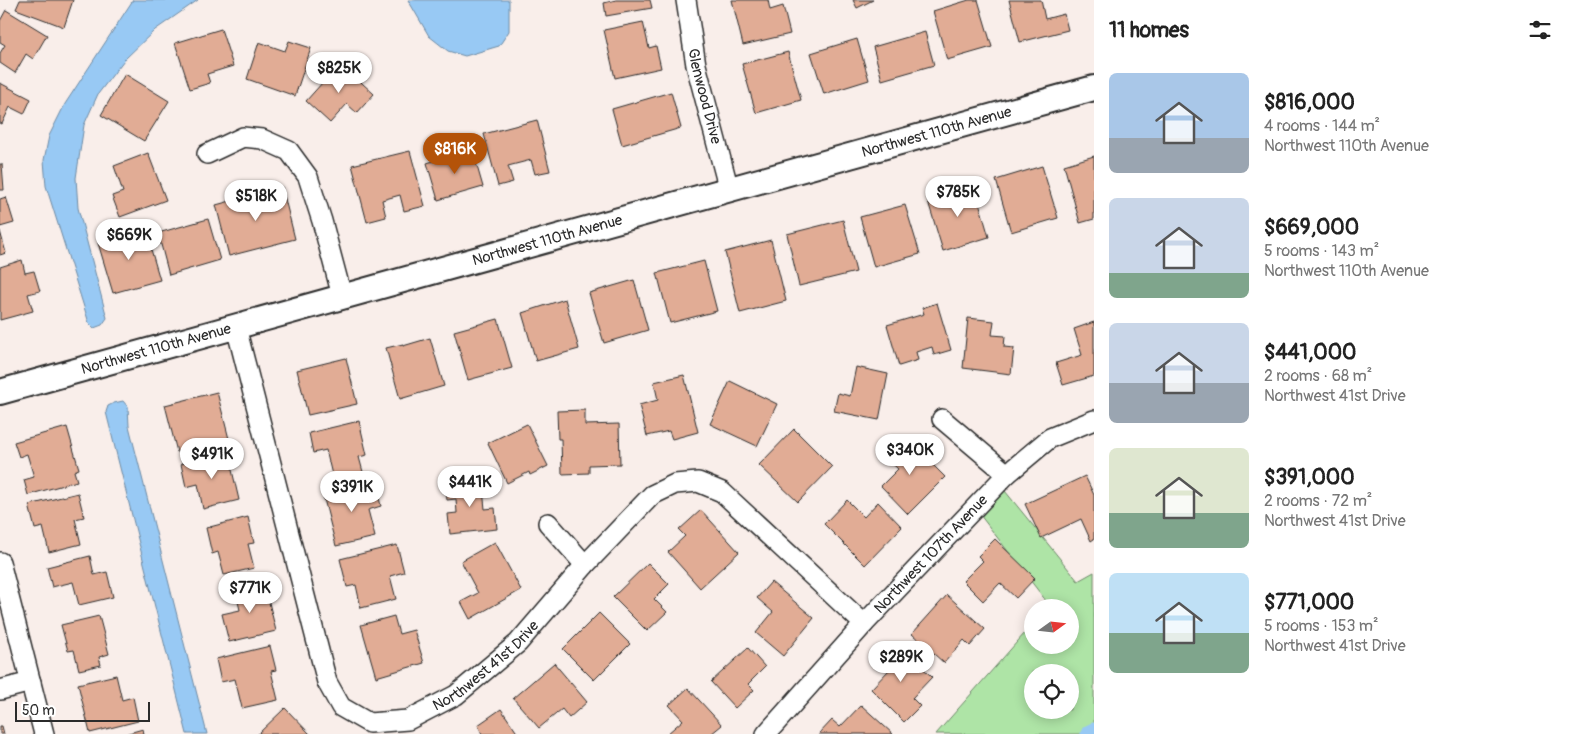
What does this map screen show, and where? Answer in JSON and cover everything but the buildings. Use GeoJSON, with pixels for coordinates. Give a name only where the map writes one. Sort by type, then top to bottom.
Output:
{"type":"FeatureCollection","features":[{"type":"Feature","properties":{"kind":"street","name":"Glenwood Drive"},"geometry":{"type":"LineString","coordinates":[[686,0],[696,65],[729,190]]}},
{"type":"Feature","properties":{"kind":"street","name":"Northwest 110th Avenue"},"geometry":{"type":"LineString","coordinates":[[0,392],[1094,88]]}},
{"type":"Feature","properties":{"kind":"street"},"geometry":{"type":"LineString","coordinates":[[207,154],[242,137],[262,139],[289,150],[308,177],[342,296]]}},
{"type":"Feature","properties":{"kind":"street","name":"Northwest 41st Drive"},"geometry":{"type":"LineString","coordinates":[[236,327],[327,682],[341,707],[369,723],[408,720],[456,695],[518,643],[585,565],[652,495],[675,484],[698,482],[722,492],[864,624]]}},
{"type":"Feature","properties":{"kind":"street"},"geometry":{"type":"LineString","coordinates":[[942,419],[1007,474]]}},
{"type":"Feature","properties":{"kind":"street","name":"Northwest 107th Avenue"},"geometry":{"type":"LineString","coordinates":[[766,734],[864,624],[1007,474],[1050,438],[1094,420]]}},
{"type":"Feature","properties":{"kind":"street"},"geometry":{"type":"LineString","coordinates":[[548,523],[585,565]]}},
{"type":"Feature","properties":{"kind":"street"},"geometry":{"type":"LineString","coordinates":[[0,562],[44,734]]}},
{"type":"Feature","properties":{"kind":"street"},"geometry":{"type":"LineString","coordinates":[[0,690],[31,682]]}},
{"type":"Feature","properties":{"kind":"green space"},"geometry":{"type":"Polygon","coordinates":[[[1005,491],[1078,581],[1094,572],[1094,732],[1090,734],[936,734],[1024,634],[1024,654],[1079,654],[1079,599],[1045,599],[980,515],[1005,491]]]}},
{"type":"Feature","properties":{"kind":"water"},"geometry":{"type":"Polygon","coordinates":[[[133,0],[198,0],[155,30],[124,60],[98,94],[84,125],[76,178],[78,208],[107,318],[102,325],[94,328],[89,323],[46,186],[44,160],[49,136],[65,104],[133,0]]]}},
{"type":"Feature","properties":{"kind":"water"},"geometry":{"type":"Polygon","coordinates":[[[408,0],[509,0],[509,31],[499,46],[465,56],[448,51],[429,36],[408,0]]]}},
{"type":"Feature","properties":{"kind":"water"},"geometry":{"type":"Polygon","coordinates":[[[123,401],[128,407],[129,426],[207,734],[187,734],[106,412],[108,406],[123,401]]]}},
{"type":"Feature","properties":{"kind":"waterway"},"geometry":{"type":"LineString","coordinates":[[1090,734],[1094,732]]}}]}
